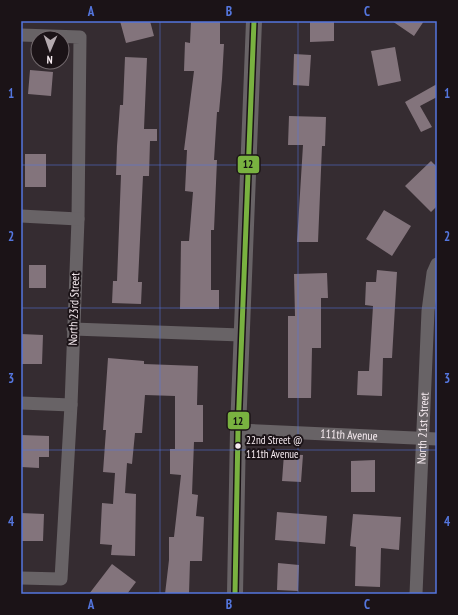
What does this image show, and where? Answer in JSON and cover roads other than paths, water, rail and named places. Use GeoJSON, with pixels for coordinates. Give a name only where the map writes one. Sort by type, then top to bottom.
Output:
{"type":"FeatureCollection","features":[{"type":"Feature","properties":{"kind":"street"},"geometry":{"type":"LineString","coordinates":[[234,594],[241,335],[254,21]]}},
{"type":"Feature","properties":{"kind":"street","name":"North 23rd Street"},"geometry":{"type":"LineString","coordinates":[[21,35],[80,37],[78,218],[71,405],[60,579],[21,578]]}},
{"type":"Feature","properties":{"kind":"street"},"geometry":{"type":"LineString","coordinates":[[21,216],[78,218]]}},
{"type":"Feature","properties":{"kind":"street","name":"North 21st Street"},"geometry":{"type":"LineString","coordinates":[[416,594],[428,311],[433,273],[437,264]]}},
{"type":"Feature","properties":{"kind":"street"},"geometry":{"type":"LineString","coordinates":[[73,329],[241,335]]}},
{"type":"Feature","properties":{"kind":"street"},"geometry":{"type":"LineString","coordinates":[[21,403],[71,405]]}},
{"type":"Feature","properties":{"kind":"street","name":"111th Avenue"},"geometry":{"type":"LineString","coordinates":[[238,430],[437,439]]}},
{"type":"Feature","properties":{"kind":"place","name":"22nd Street @ 111th Avenue"},"geometry":{"type":"Point","coordinates":[238,446]}}]}
